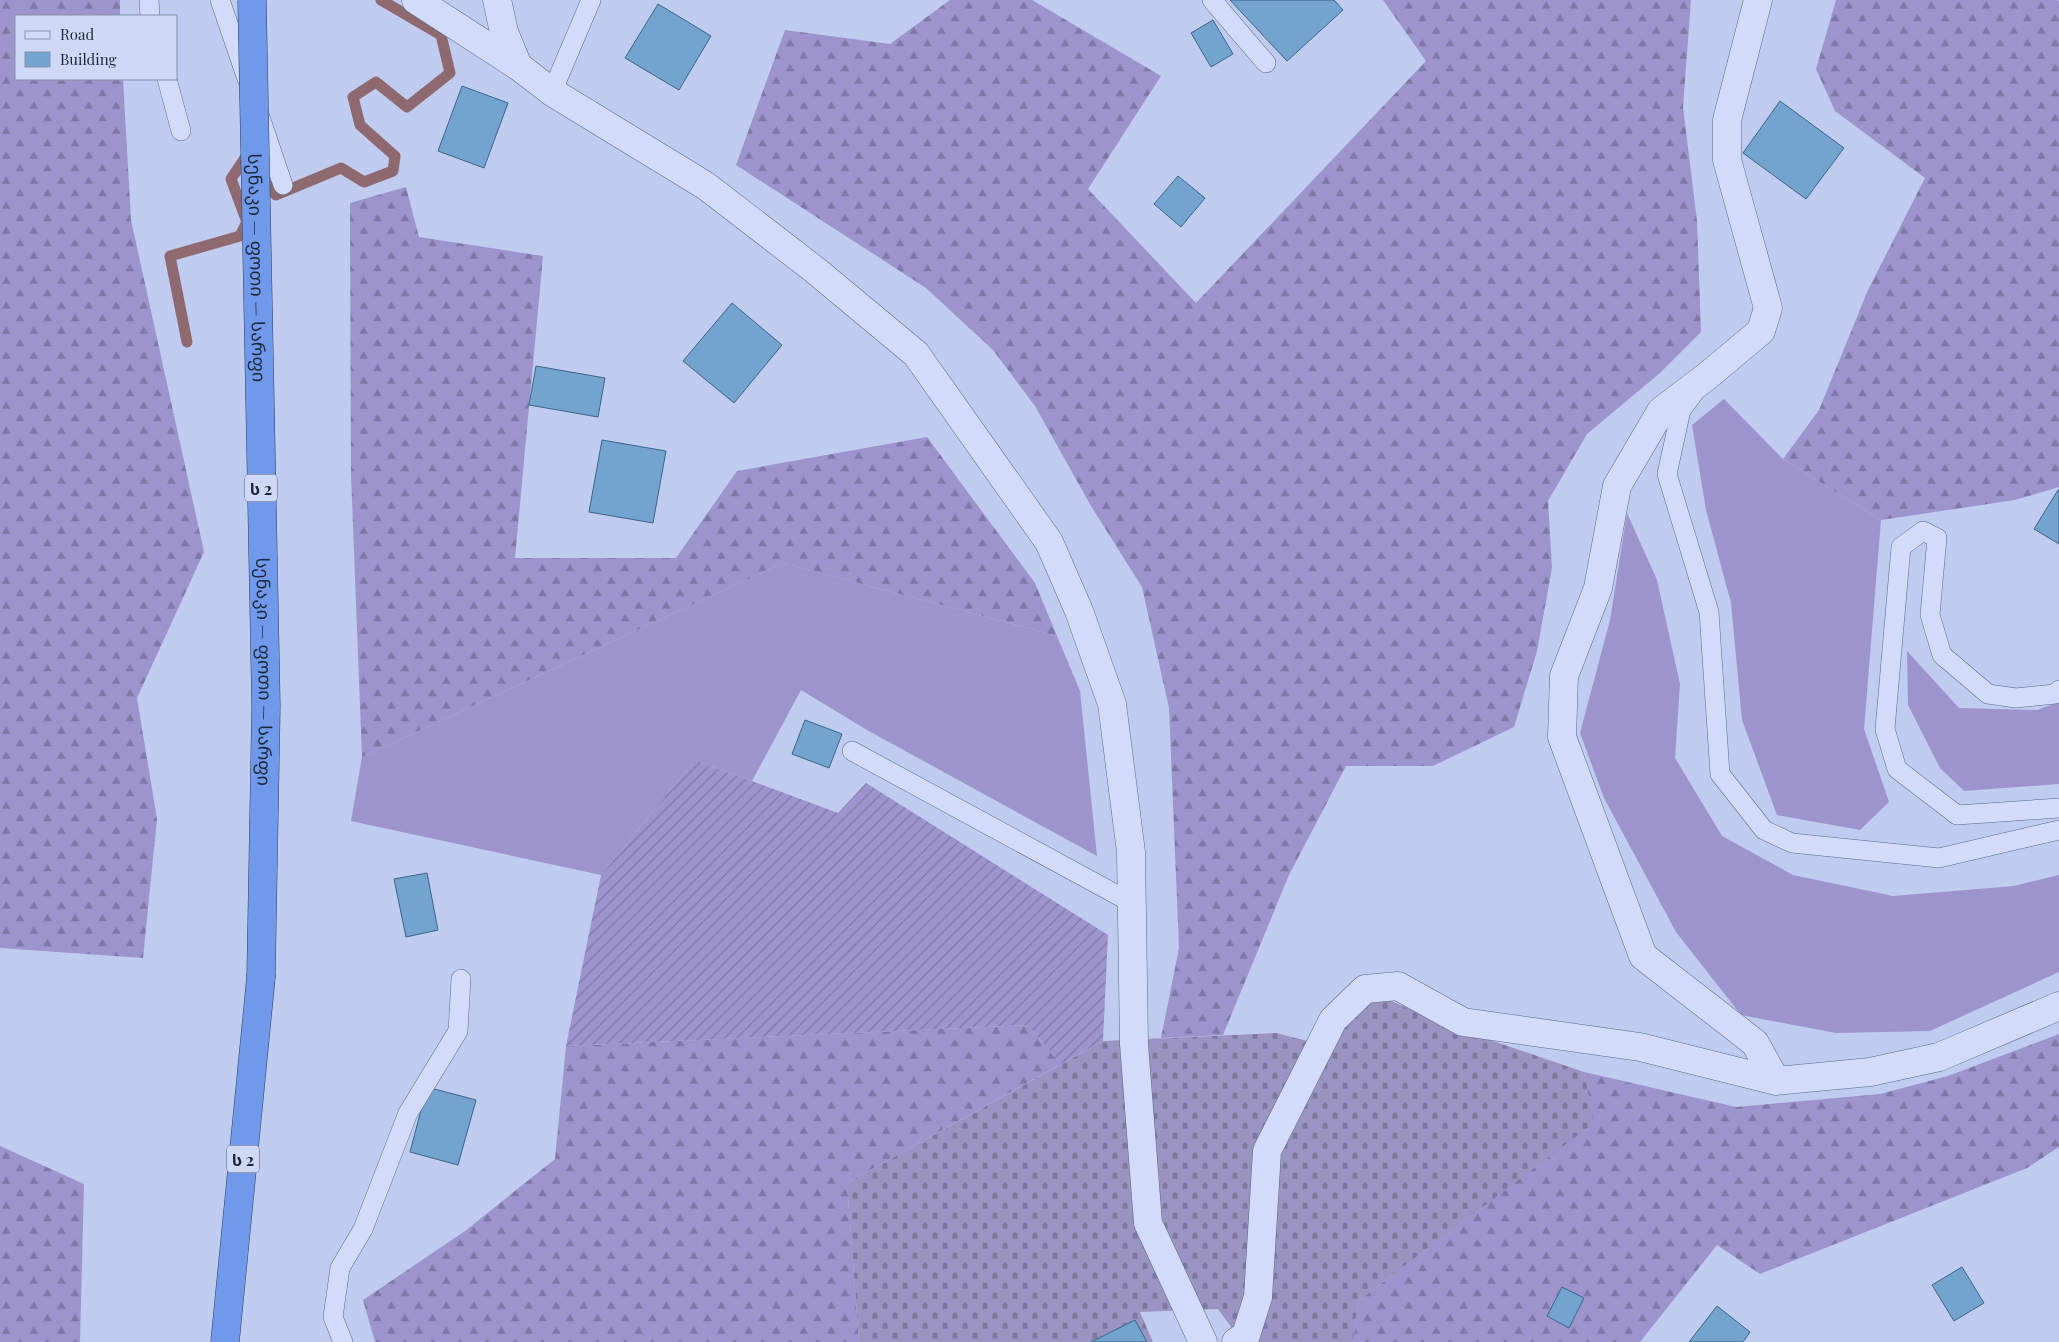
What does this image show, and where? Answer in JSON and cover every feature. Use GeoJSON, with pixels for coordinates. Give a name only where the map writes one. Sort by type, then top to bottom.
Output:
{"type":"FeatureCollection","features":[{"type":"Feature","properties":{"kind":"highway","name":"სენაკი — ფოთი — სარფი"},"geometry":{"type":"LineString","coordinates":[[225,1342],[261,977],[266,706],[252,0]]}},
{"type":"Feature","properties":{"kind":"street"},"geometry":{"type":"LineString","coordinates":[[416,0],[518,66],[552,92],[706,186],[815,270],[916,354],[1049,542],[1079,611],[1112,704],[1131,852],[1134,1044],[1148,1223],[1202,1342]]}},
{"type":"Feature","properties":{"kind":"street"},"geometry":{"type":"LineString","coordinates":[[497,0],[504,32],[518,66]]}},
{"type":"Feature","properties":{"kind":"street"},"geometry":{"type":"LineString","coordinates":[[1758,0],[1727,120],[1727,160],[1768,308],[1761,331],[1706,377],[1661,411],[1617,486],[1598,588],[1564,676],[1562,737],[1643,956],[1755,1043],[1776,1081]]}},
{"type":"Feature","properties":{"kind":"street"},"geometry":{"type":"LineString","coordinates":[[1236,1342],[1246,1335],[1258,1297],[1267,1151],[1332,1020],[1365,989],[1398,986],[1463,1022],[1640,1047],[1776,1081],[1870,1072],[1939,1056],[2059,1006]]}},
{"type":"Feature","properties":{"kind":"lane"},"geometry":{"type":"LineString","coordinates":[[149,0],[150,15]]}},
{"type":"Feature","properties":{"kind":"lane"},"geometry":{"type":"LineString","coordinates":[[220,0],[283,184]]}},
{"type":"Feature","properties":{"kind":"lane"},"geometry":{"type":"LineString","coordinates":[[552,92],[591,0]]}},
{"type":"Feature","properties":{"kind":"lane"},"geometry":{"type":"LineString","coordinates":[[1212,0],[1266,63]]}},
{"type":"Feature","properties":{"kind":"lane"},"geometry":{"type":"LineString","coordinates":[[167,80],[181,132]]}},
{"type":"Feature","properties":{"kind":"lane"},"geometry":{"type":"LineString","coordinates":[[1706,377],[1681,410],[1667,474],[1710,612],[1720,774],[1764,830],[1792,843],[1939,858],[2059,830]]}},
{"type":"Feature","properties":{"kind":"lane"},"geometry":{"type":"LineString","coordinates":[[2059,690],[2055,694],[2016,698],[1988,694],[1942,655],[1930,615],[1937,538],[1923,531],[1901,547],[1885,729],[1897,769],[1958,815],[2059,808]]}},
{"type":"Feature","properties":{"kind":"lane"},"geometry":{"type":"LineString","coordinates":[[852,751],[1132,903]]}},
{"type":"Feature","properties":{"kind":"lane"},"geometry":{"type":"LineString","coordinates":[[343,1342],[333,1317],[340,1268],[363,1229],[408,1113],[458,1031],[461,979]]}},
{"type":"Feature","properties":{"kind":"green space"},"geometry":{"type":"Polygon","coordinates":[[[0,0],[120,0],[120,15],[15,15],[15,80],[123,80],[131,220],[204,552],[137,698],[157,819],[143,958],[0,948],[0,0]]]}},
{"type":"Feature","properties":{"kind":"green space"},"geometry":{"type":"Polygon","coordinates":[[[950,0],[1032,0],[1161,76],[1088,189],[1196,303],[1426,61],[1383,0],[1691,0],[1683,107],[1697,221],[1701,332],[1660,373],[1587,434],[1548,501],[1552,568],[1537,651],[1514,727],[1433,766],[1346,766],[1289,875],[1223,1035],[1161,1038],[1179,948],[1169,708],[1142,587],[1091,506],[1035,406],[993,350],[926,288],[736,165],[785,30],[890,44],[950,0]]]}},
{"type":"Feature","properties":{"kind":"green space"},"geometry":{"type":"Polygon","coordinates":[[[1836,0],[2058,0],[2059,2],[2059,487],[2015,500],[1881,520],[1783,459],[1819,410],[1868,290],[1925,178],[1835,111],[1816,69],[1836,0]]]}},
{"type":"Feature","properties":{"kind":"green space"},"geometry":{"type":"Polygon","coordinates":[[[406,187],[419,237],[543,256],[515,558],[676,558],[737,471],[927,437],[1035,583],[1057,636],[783,563],[362,757],[351,475],[350,203],[406,187]]]}},
{"type":"Feature","properties":{"kind":"green space"},"geometry":{"type":"Polygon","coordinates":[[[1724,399],[1783,459],[1881,520],[1864,729],[1889,802],[1860,830],[1777,815],[1742,720],[1731,603],[1706,510],[1692,425],[1724,399]]]}},
{"type":"Feature","properties":{"kind":"green space"},"geometry":{"type":"Polygon","coordinates":[[[1627,513],[1657,580],[1680,684],[1675,758],[1722,836],[1793,875],[1893,896],[2014,886],[2059,875],[2059,972],[1930,1031],[1836,1033],[1741,1015],[1676,932],[1604,798],[1580,733],[1610,620],[1627,513]]]}},
{"type":"Feature","properties":{"kind":"green space"},"geometry":{"type":"Polygon","coordinates":[[[783,563],[1057,636],[1080,691],[1097,856],[867,730],[801,690],[752,781],[695,760],[601,875],[351,821],[362,757],[783,563]]]}},
{"type":"Feature","properties":{"kind":"green space"},"geometry":{"type":"Polygon","coordinates":[[[1907,651],[1959,708],[2037,710],[2059,702],[2059,784],[1964,791],[1940,768],[1908,705],[1907,651]]]}},
{"type":"Feature","properties":{"kind":"green space"},"geometry":{"type":"Polygon","coordinates":[[[695,760],[838,813],[866,783],[1108,935],[1103,1041],[1061,1064],[1027,1025],[566,1046],[601,875],[695,760]]]}},
{"type":"Feature","properties":{"kind":"green space"},"geometry":{"type":"Polygon","coordinates":[[[1385,998],[1443,1024],[1584,1072],[1594,1123],[1358,1301],[1353,1342],[1242,1342],[1218,1309],[1140,1312],[1153,1342],[859,1342],[847,1183],[1103,1041],[1276,1033],[1319,1044],[1356,1001],[1385,998]]]}},
{"type":"Feature","properties":{"kind":"green space"},"geometry":{"type":"Polygon","coordinates":[[[1027,1025],[1061,1064],[847,1183],[859,1342],[375,1342],[363,1300],[465,1231],[555,1159],[566,1046],[1027,1025]]]}},
{"type":"Feature","properties":{"kind":"green space"},"geometry":{"type":"Polygon","coordinates":[[[2059,1034],[2059,1147],[2027,1168],[1760,1274],[1717,1245],[1640,1342],[1353,1342],[1358,1301],[1593,1123],[1584,1072],[1736,1107],[1880,1094],[1948,1076],[2059,1034]]]}},
{"type":"Feature","properties":{"kind":"green space"},"geometry":{"type":"Polygon","coordinates":[[[0,1146],[84,1184],[80,1342],[0,1342],[0,1146]]]}},
{"type":"Feature","properties":{"kind":"building"},"geometry":{"type":"Polygon","coordinates":[[[1230,0],[1334,0],[1343,10],[1287,61],[1230,0]]]}},
{"type":"Feature","properties":{"kind":"building"},"geometry":{"type":"Polygon","coordinates":[[[658,4],[711,36],[679,90],[625,58],[658,4]]]}},
{"type":"Feature","properties":{"kind":"building"},"geometry":{"type":"Polygon","coordinates":[[[1213,20],[1233,54],[1211,67],[1191,33],[1213,20]]]}},
{"type":"Feature","properties":{"kind":"building"},"geometry":{"type":"Polygon","coordinates":[[[462,86],[508,103],[484,168],[438,151],[462,86]]]}},
{"type":"Feature","properties":{"kind":"building"},"geometry":{"type":"Polygon","coordinates":[[[1780,101],[1844,148],[1806,199],[1743,153],[1780,101]]]}},
{"type":"Feature","properties":{"kind":"building"},"geometry":{"type":"Polygon","coordinates":[[[1178,176],[1205,198],[1181,227],[1154,204],[1178,176]]]}},
{"type":"Feature","properties":{"kind":"building"},"geometry":{"type":"Polygon","coordinates":[[[732,303],[782,345],[734,403],[683,361],[732,303]]]}},
{"type":"Feature","properties":{"kind":"building"},"geometry":{"type":"Polygon","coordinates":[[[536,366],[605,378],[598,417],[529,405],[536,366]]]}},
{"type":"Feature","properties":{"kind":"building"},"geometry":{"type":"Polygon","coordinates":[[[602,440],[666,451],[653,523],[589,512],[602,440]]]}},
{"type":"Feature","properties":{"kind":"building"},"geometry":{"type":"Polygon","coordinates":[[[2059,490],[2059,544],[2034,529],[2059,490]]]}},
{"type":"Feature","properties":{"kind":"building"},"geometry":{"type":"Polygon","coordinates":[[[805,720],[842,734],[829,768],[792,754],[805,720]]]}},
{"type":"Feature","properties":{"kind":"building"},"geometry":{"type":"Polygon","coordinates":[[[427,873],[438,930],[406,937],[394,879],[427,873]]]}},
{"type":"Feature","properties":{"kind":"building"},"geometry":{"type":"Polygon","coordinates":[[[427,1087],[476,1100],[458,1165],[410,1152],[427,1087]]]}},
{"type":"Feature","properties":{"kind":"building"},"geometry":{"type":"Polygon","coordinates":[[[1962,1267],[1984,1303],[1954,1321],[1932,1285],[1962,1267]]]}},
{"type":"Feature","properties":{"kind":"building"},"geometry":{"type":"Polygon","coordinates":[[[1562,1287],[1584,1298],[1569,1328],[1547,1316],[1562,1287]]]}},
{"type":"Feature","properties":{"kind":"building"},"geometry":{"type":"Polygon","coordinates":[[[1717,1306],[1750,1332],[1743,1342],[1689,1342],[1717,1306]]]}},
{"type":"Feature","properties":{"kind":"building"},"geometry":{"type":"Polygon","coordinates":[[[1135,1320],[1147,1342],[1091,1342],[1135,1320]]]}},
{"type":"Feature","properties":{"kind":"waterway"},"geometry":{"type":"LineString","coordinates":[[187,342],[170,256],[240,236],[247,222],[231,179],[245,158],[276,195],[341,168],[364,182],[393,171],[395,156],[360,125],[353,97],[376,82],[407,107],[450,73],[441,35],[381,0]]}}]}
